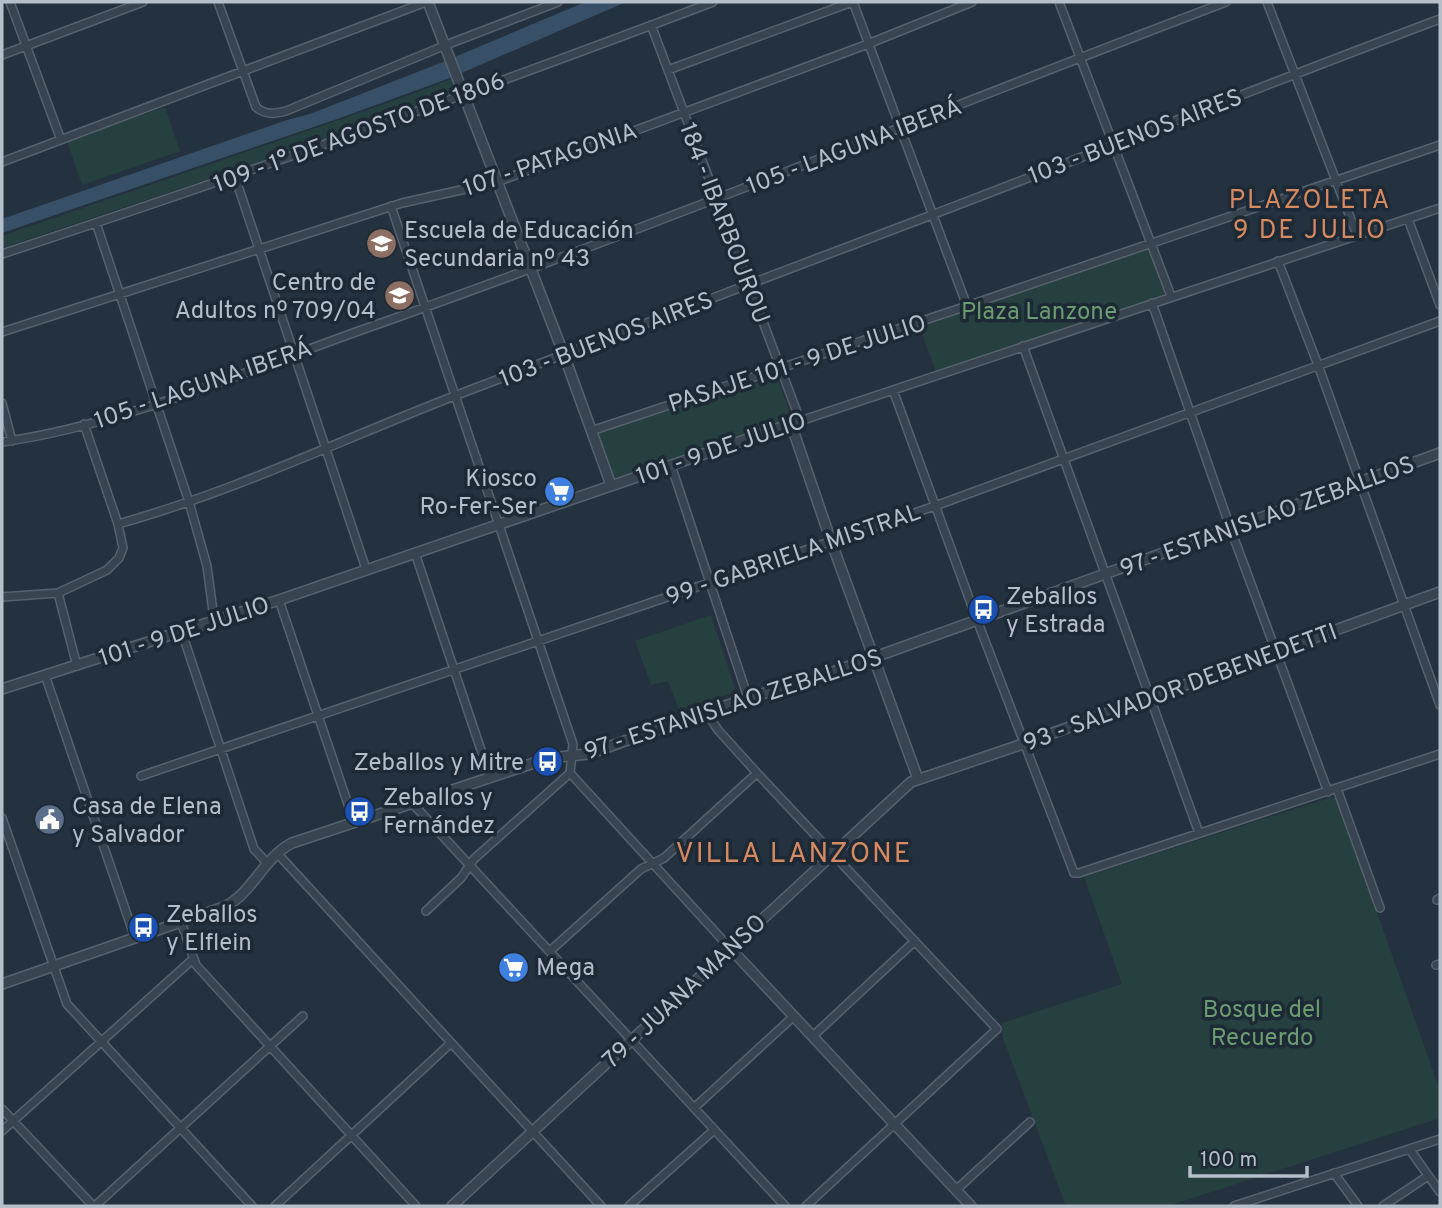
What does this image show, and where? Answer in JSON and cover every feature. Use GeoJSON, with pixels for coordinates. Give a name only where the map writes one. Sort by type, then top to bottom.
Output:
{"type":"FeatureCollection","features":[{"type":"Feature","properties":{"kind":"street"},"geometry":{"type":"LineString","coordinates":[[10,2],[61,141]]}},
{"type":"Feature","properties":{"kind":"street"},"geometry":{"type":"LineString","coordinates":[[2,55],[143,2]]}},
{"type":"Feature","properties":{"kind":"street"},"geometry":{"type":"LineString","coordinates":[[218,2],[256,107],[267,113],[286,111],[558,2]]}},
{"type":"Feature","properties":{"kind":"street"},"geometry":{"type":"LineString","coordinates":[[2,162],[427,2],[446,45],[611,485]]}},
{"type":"Feature","properties":{"kind":"street","name":"109 - 1° DE AGOSTO DE 1806"},"geometry":{"type":"LineString","coordinates":[[2,254],[234,177],[713,2]]}},
{"type":"Feature","properties":{"kind":"street"},"geometry":{"type":"LineString","coordinates":[[668,70],[852,2],[967,306]]}},
{"type":"Feature","properties":{"kind":"street","name":"107 - PATAGONIA"},"geometry":{"type":"LineString","coordinates":[[2,332],[391,206],[497,182],[868,44],[972,2]]}},
{"type":"Feature","properties":{"kind":"street"},"geometry":{"type":"LineString","coordinates":[[1059,2],[1171,296]]}},
{"type":"Feature","properties":{"kind":"street","name":"105 - LAGUNA IBERÁ"},"geometry":{"type":"LineString","coordinates":[[2,442],[84,424],[156,404],[424,308],[716,199],[1226,2]]}},
{"type":"Feature","properties":{"kind":"street"},"geometry":{"type":"LineString","coordinates":[[1267,2],[1357,235]]}},
{"type":"Feature","properties":{"kind":"street","name":"103 - BUENOS AIRES"},"geometry":{"type":"LineString","coordinates":[[118,524],[189,502],[326,450],[455,396],[1440,19]]}},
{"type":"Feature","properties":{"kind":"street","name":"184 - IBARBOUROU"},"geometry":{"type":"LineString","coordinates":[[651,25],[780,369],[831,541],[918,779]]}},
{"type":"Feature","properties":{"kind":"street","name":"PASAJE 101 - 9 DE JULIO"},"geometry":{"type":"LineString","coordinates":[[591,431],[1440,145]]}},
{"type":"Feature","properties":{"kind":"street"},"geometry":{"type":"LineString","coordinates":[[234,177],[366,569]]}},
{"type":"Feature","properties":{"kind":"street"},"geometry":{"type":"LineString","coordinates":[[391,206],[573,744],[570,773],[470,864],[461,878],[426,911]]}},
{"type":"Feature","properties":{"kind":"street","name":"101 - 9 DE JULIO"},"geometry":{"type":"LineString","coordinates":[[2,689],[279,600],[795,422],[1440,208]]}},
{"type":"Feature","properties":{"kind":"street"},"geometry":{"type":"LineString","coordinates":[[1408,219],[1440,305]]}},
{"type":"Feature","properties":{"kind":"street"},"geometry":{"type":"LineString","coordinates":[[96,223],[189,502],[208,566],[214,619]]}},
{"type":"Feature","properties":{"kind":"street"},"geometry":{"type":"LineString","coordinates":[[1278,261],[1361,482],[1440,705]]}},
{"type":"Feature","properties":{"kind":"street"},"geometry":{"type":"LineString","coordinates":[[1152,303],[1231,530],[1328,792]]}},
{"type":"Feature","properties":{"kind":"street","name":"99 - GABRIELA MISTRAL"},"geometry":{"type":"LineString","coordinates":[[141,776],[934,506],[1440,321]]}},
{"type":"Feature","properties":{"kind":"street"},"geometry":{"type":"LineString","coordinates":[[1023,346],[1199,834]]}},
{"type":"Feature","properties":{"kind":"street"},"geometry":{"type":"LineString","coordinates":[[893,390],[1023,744],[1074,873],[1440,754]]}},
{"type":"Feature","properties":{"kind":"street"},"geometry":{"type":"LineString","coordinates":[[2,403],[12,441]]}},
{"type":"Feature","properties":{"kind":"street"},"geometry":{"type":"LineString","coordinates":[[2,597],[69,590],[112,566],[123,548],[118,524],[84,424]]}},
{"type":"Feature","properties":{"kind":"street","name":"97 - ESTANISLAO ZEBALLOS"},"geometry":{"type":"LineString","coordinates":[[2,984],[231,904],[277,853],[292,843],[549,758],[588,754],[748,698],[791,686],[1440,453]]}},
{"type":"Feature","properties":{"kind":"street"},"geometry":{"type":"LineString","coordinates":[[671,465],[748,698]]}},
{"type":"Feature","properties":{"kind":"street"},"geometry":{"type":"LineString","coordinates":[[415,553],[490,777]]}},
{"type":"Feature","properties":{"kind":"street","name":"93 - SALVADOR DEBENEDETTI"},"geometry":{"type":"LineString","coordinates":[[918,779],[1023,744],[1440,592]]}},
{"type":"Feature","properties":{"kind":"street"},"geometry":{"type":"LineString","coordinates":[[58,593],[76,666]]}},
{"type":"Feature","properties":{"kind":"street"},"geometry":{"type":"LineString","coordinates":[[279,600],[354,822]]}},
{"type":"Feature","properties":{"kind":"street"},"geometry":{"type":"LineString","coordinates":[[181,631],[254,849],[267,863]]}},
{"type":"Feature","properties":{"kind":"street"},"geometry":{"type":"LineString","coordinates":[[45,675],[135,938]]}},
{"type":"Feature","properties":{"kind":"street"},"geometry":{"type":"LineString","coordinates":[[708,713],[718,730],[757,773],[997,1029],[806,1206]]}},
{"type":"Feature","properties":{"kind":"street"},"geometry":{"type":"LineString","coordinates":[[570,773],[969,1206]]}},
{"type":"Feature","properties":{"kind":"street"},"geometry":{"type":"LineString","coordinates":[[550,951],[641,869],[664,858],[757,773]]}},
{"type":"Feature","properties":{"kind":"street","name":"79 - JUANA MANSO"},"geometry":{"type":"LineString","coordinates":[[452,1206],[832,853],[903,788],[918,779]]}},
{"type":"Feature","properties":{"kind":"street"},"geometry":{"type":"LineString","coordinates":[[1337,789],[1380,908]]}},
{"type":"Feature","properties":{"kind":"street"},"geometry":{"type":"LineString","coordinates":[[413,804],[785,1206]]}},
{"type":"Feature","properties":{"kind":"street"},"geometry":{"type":"LineString","coordinates":[[2,818],[66,1004],[252,1206]]}},
{"type":"Feature","properties":{"kind":"street"},"geometry":{"type":"LineString","coordinates":[[277,853],[601,1206]]}},
{"type":"Feature","properties":{"kind":"street"},"geometry":{"type":"LineString","coordinates":[[181,922],[192,960],[416,1206]]}},
{"type":"Feature","properties":{"kind":"street"},"geometry":{"type":"LineString","coordinates":[[813,1036],[915,941]]}},
{"type":"Feature","properties":{"kind":"street"},"geometry":{"type":"LineString","coordinates":[[2,1131],[192,960]]}},
{"type":"Feature","properties":{"kind":"street"},"geometry":{"type":"LineString","coordinates":[[2,1109],[94,1206],[303,1016]]}},
{"type":"Feature","properties":{"kind":"street"},"geometry":{"type":"LineString","coordinates":[[694,1108],[794,1016]]}},
{"type":"Feature","properties":{"kind":"street"},"geometry":{"type":"LineString","coordinates":[[275,1206],[451,1043]]}},
{"type":"Feature","properties":{"kind":"street"},"geometry":{"type":"LineString","coordinates":[[956,1190],[1030,1122]]}},
{"type":"Feature","properties":{"kind":"street"},"geometry":{"type":"LineString","coordinates":[[629,1206],[714,1130]]}},
{"type":"Feature","properties":{"kind":"street"},"geometry":{"type":"LineString","coordinates":[[1234,1206],[1440,1139]]}},
{"type":"Feature","properties":{"kind":"street"},"geometry":{"type":"LineString","coordinates":[[1410,1150],[1440,1192]]}},
{"type":"Feature","properties":{"kind":"street"},"geometry":{"type":"LineString","coordinates":[[1334,1173],[1358,1206]]}},
{"type":"Feature","properties":{"kind":"street"},"geometry":{"type":"LineString","coordinates":[[1383,1206],[1428,1176]]}},
{"type":"Feature","properties":{"kind":"green space"},"geometry":{"type":"Polygon","coordinates":[[[452,79],[456,89],[454,93],[251,165],[2,248],[2,236],[452,79]]]}},
{"type":"Feature","properties":{"kind":"green space"},"geometry":{"type":"Polygon","coordinates":[[[165,107],[180,151],[82,185],[67,141],[165,107]]]}},
{"type":"Feature","properties":{"kind":"green space","name":"Plaza Lanzone"},"geometry":{"type":"Polygon","coordinates":[[[1151,244],[1171,296],[937,375],[918,323],[1151,244]]]}},
{"type":"Feature","properties":{"kind":"green space"},"geometry":{"type":"Polygon","coordinates":[[[776,374],[792,419],[615,478],[598,434],[776,374]]]}},
{"type":"Feature","properties":{"kind":"green space"},"geometry":{"type":"Polygon","coordinates":[[[711,615],[735,688],[730,694],[680,712],[668,681],[651,685],[635,641],[711,615]]]}},
{"type":"Feature","properties":{"kind":"green space","name":"Bosque del Recuerdo"},"geometry":{"type":"Polygon","coordinates":[[[1332,797],[1337,799],[1440,1091],[1440,1118],[1168,1206],[1066,1206],[1003,1038],[1002,1023],[1122,984],[1084,877],[1332,797]]]}},
{"type":"Feature","properties":{"kind":"water"},"geometry":{"type":"Polygon","coordinates":[[[585,2],[626,2],[450,78],[2,233],[2,219],[310,114],[585,2]]]}},
{"type":"Feature","properties":{"kind":"place","name":"Escuela de Educación Secundaria nº 43"},"geometry":{"type":"Point","coordinates":[381,244]}},
{"type":"Feature","properties":{"kind":"place","name":"Centro de Adultos nº 709/04"},"geometry":{"type":"Point","coordinates":[399,296]}},
{"type":"Feature","properties":{"kind":"place","name":"Kiosco Ro-Fer-Ser"},"geometry":{"type":"Point","coordinates":[560,492]}},
{"type":"Feature","properties":{"kind":"place","name":"Zeballos y Estrada"},"geometry":{"type":"Point","coordinates":[983,610]}},
{"type":"Feature","properties":{"kind":"place","name":"Zeballos y Mitre"},"geometry":{"type":"Point","coordinates":[547,762]}},
{"type":"Feature","properties":{"kind":"place","name":"Zeballos y Fernández"},"geometry":{"type":"Point","coordinates":[360,811]}},
{"type":"Feature","properties":{"kind":"place","name":"Casa de Elena y Salvador"},"geometry":{"type":"Point","coordinates":[49,820]}},
{"type":"Feature","properties":{"kind":"place","name":"Zeballos y Elflein"},"geometry":{"type":"Point","coordinates":[143,928]}},
{"type":"Feature","properties":{"kind":"place","name":"Mega"},"geometry":{"type":"Point","coordinates":[513,967]}},
{"type":"Feature","properties":{"kind":"district","name":"PLAZOLETA 9 DE JULIO"},"geometry":{"type":"Point","coordinates":[1310,214]}},
{"type":"Feature","properties":{"kind":"district","name":"VILLA LANZONE"},"geometry":{"type":"Point","coordinates":[794,852]}}]}
